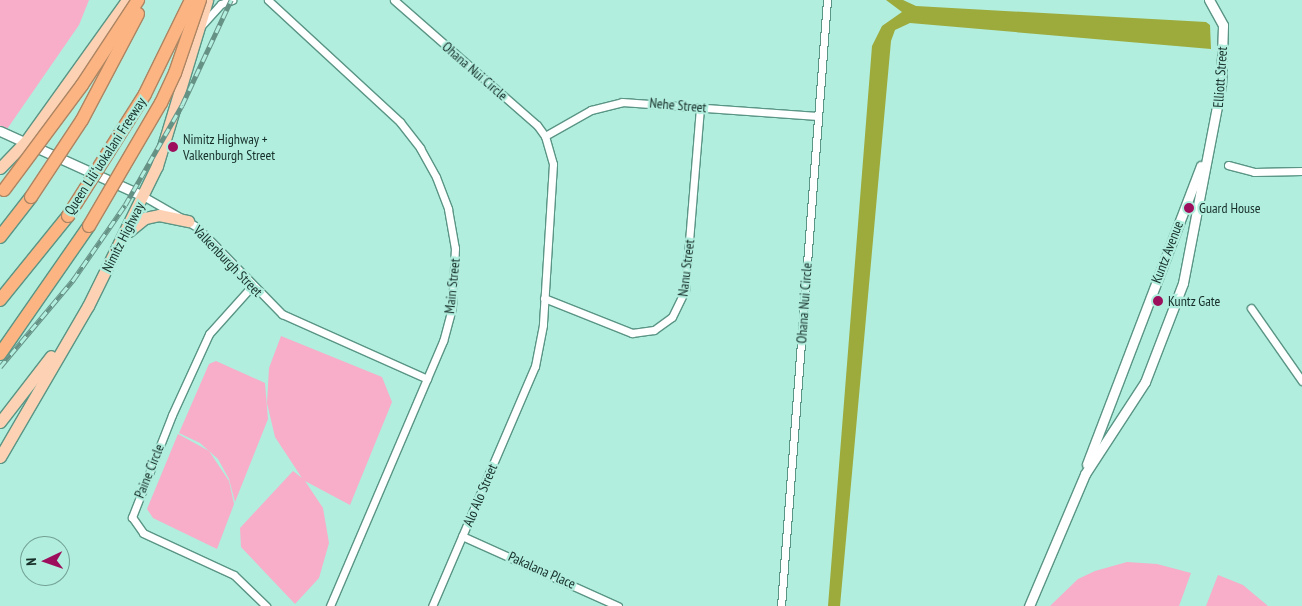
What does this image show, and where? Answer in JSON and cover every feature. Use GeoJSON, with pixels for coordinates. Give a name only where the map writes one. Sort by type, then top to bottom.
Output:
{"type":"FeatureCollection","features":[{"type":"Feature","properties":{"kind":"highway"},"geometry":{"type":"LineString","coordinates":[[2,192],[82,85],[138,0]]}},
{"type":"Feature","properties":{"kind":"highway"},"geometry":{"type":"LineString","coordinates":[[0,237],[31,197],[82,120],[145,0]]}},
{"type":"Feature","properties":{"kind":"highway","name":"Queen Liliʻuokalani Freeway"},"geometry":{"type":"LineString","coordinates":[[0,300],[68,216],[145,94],[191,0]]}},
{"type":"Feature","properties":{"kind":"highway"},"geometry":{"type":"LineString","coordinates":[[0,354],[89,226],[161,103],[175,73],[200,0]]}},
{"type":"Feature","properties":{"kind":"main road"},"geometry":{"type":"LineString","coordinates":[[0,168],[26,141],[127,0]]}},
{"type":"Feature","properties":{"kind":"main road","name":"Nimitz Highway"},"geometry":{"type":"LineString","coordinates":[[0,457],[88,306],[126,233],[157,166],[207,0]]}},
{"type":"Feature","properties":{"kind":"main road"},"geometry":{"type":"LineString","coordinates":[[126,233],[145,218],[159,215],[188,221]]}},
{"type":"Feature","properties":{"kind":"main road"},"geometry":{"type":"LineString","coordinates":[[0,422],[88,306]]}},
{"type":"Feature","properties":{"kind":"street"},"geometry":{"type":"LineString","coordinates":[[197,31],[221,4],[232,0]]}},
{"type":"Feature","properties":{"kind":"street","name":"Main Street"},"geometry":{"type":"LineString","coordinates":[[263,0],[278,10]]}},
{"type":"Feature","properties":{"kind":"street","name":"Main Street"},"geometry":{"type":"LineString","coordinates":[[268,0],[400,122],[420,148],[436,177],[448,209],[455,248],[456,275],[452,308],[427,379],[330,606]]}},
{"type":"Feature","properties":{"kind":"street","name":"Ohana Nui Circle"},"geometry":{"type":"LineString","coordinates":[[394,0],[528,116],[545,136],[550,150],[553,178],[540,346],[528,385]]}},
{"type":"Feature","properties":{"kind":"street","name":"Ohana Nui Circle"},"geometry":{"type":"LineString","coordinates":[[781,606],[827,0]]}},
{"type":"Feature","properties":{"kind":"street","name":"Elliott Street"},"geometry":{"type":"LineString","coordinates":[[1206,158],[1218,115],[1223,37],[1221,18],[1209,0]]}},
{"type":"Feature","properties":{"kind":"street","name":"Nehe Street"},"geometry":{"type":"LineString","coordinates":[[545,136],[591,110],[611,103],[632,102],[818,116]]}},
{"type":"Feature","properties":{"kind":"street","name":"Nanu Street"},"geometry":{"type":"LineString","coordinates":[[544,298],[632,333],[654,330],[672,317],[685,290],[700,108]]}},
{"type":"Feature","properties":{"kind":"street","name":"Valkenburgh Street"},"geometry":{"type":"LineString","coordinates":[[0,131],[26,141],[143,196],[188,221],[197,227],[252,286],[282,314],[302,326],[427,379]]}},
{"type":"Feature","properties":{"kind":"street","name":"Kuntz Avenue"},"geometry":{"type":"LineString","coordinates":[[1029,606],[1085,474],[1092,446],[1206,158]]}},
{"type":"Feature","properties":{"kind":"street","name":"Kuntz Avenue"},"geometry":{"type":"LineString","coordinates":[[1085,474],[1145,382],[1184,283],[1206,158]]}},
{"type":"Feature","properties":{"kind":"street"},"geometry":{"type":"LineString","coordinates":[[1228,165],[1254,172],[1302,171]]}},
{"type":"Feature","properties":{"kind":"street","name":"Paine Circle"},"geometry":{"type":"LineString","coordinates":[[252,286],[209,334],[172,415],[132,517],[144,533],[234,574],[266,606]]}},
{"type":"Feature","properties":{"kind":"street"},"geometry":{"type":"LineString","coordinates":[[1250,308],[1302,381]]}},
{"type":"Feature","properties":{"kind":"street","name":"Alo Alo Street"},"geometry":{"type":"LineString","coordinates":[[432,606],[528,385]]}},
{"type":"Feature","properties":{"kind":"street","name":"Pakalana Place"},"geometry":{"type":"LineString","coordinates":[[462,536],[620,605]]}},
{"type":"Feature","properties":{"kind":"shaded area"},"geometry":{"type":"Polygon","coordinates":[[[0,0],[89,0],[79,25],[5,132],[0,131],[0,0]]]}},
{"type":"Feature","properties":{"kind":"shaded area"},"geometry":{"type":"Polygon","coordinates":[[[886,0],[903,0],[916,6],[1206,22],[1210,25],[1211,49],[910,23],[895,30],[891,41],[840,606],[828,606],[872,46],[882,26],[902,12],[886,0]]]}},
{"type":"Feature","properties":{"kind":"shaded area"},"geometry":{"type":"Polygon","coordinates":[[[281,336],[382,377],[392,402],[350,505],[305,481],[323,508],[329,543],[319,578],[295,604],[241,547],[240,528],[293,471],[302,478],[275,437],[267,403],[269,368],[281,336]]]}},
{"type":"Feature","properties":{"kind":"shaded area"},"geometry":{"type":"Polygon","coordinates":[[[216,361],[265,383],[268,419],[235,502],[229,479],[218,459],[200,443],[179,433],[209,364],[216,361]]]}},
{"type":"Feature","properties":{"kind":"shaded area"},"geometry":{"type":"Polygon","coordinates":[[[178,434],[209,451],[229,481],[234,504],[217,549],[153,518],[147,509],[178,434]]]}},
{"type":"Feature","properties":{"kind":"shaded area"},"geometry":{"type":"Polygon","coordinates":[[[1127,562],[1157,564],[1191,573],[1179,606],[1050,606],[1078,579],[1095,571],[1127,562]]]}},
{"type":"Feature","properties":{"kind":"shaded area"},"geometry":{"type":"Polygon","coordinates":[[[1218,575],[1243,585],[1268,606],[1206,606],[1218,575]]]}},
{"type":"Feature","properties":{"kind":"railway"},"geometry":{"type":"LineString","coordinates":[[0,367],[73,280],[125,205],[182,105],[231,0]]}},
{"type":"Feature","properties":{"kind":"place","name":"Nimitz Highway + Valkenburgh Street"},"geometry":{"type":"Point","coordinates":[173,147]}},
{"type":"Feature","properties":{"kind":"place","name":"Guard House"},"geometry":{"type":"Point","coordinates":[1189,208]}},
{"type":"Feature","properties":{"kind":"place","name":"Kuntz Gate"},"geometry":{"type":"Point","coordinates":[1158,301]}}]}
